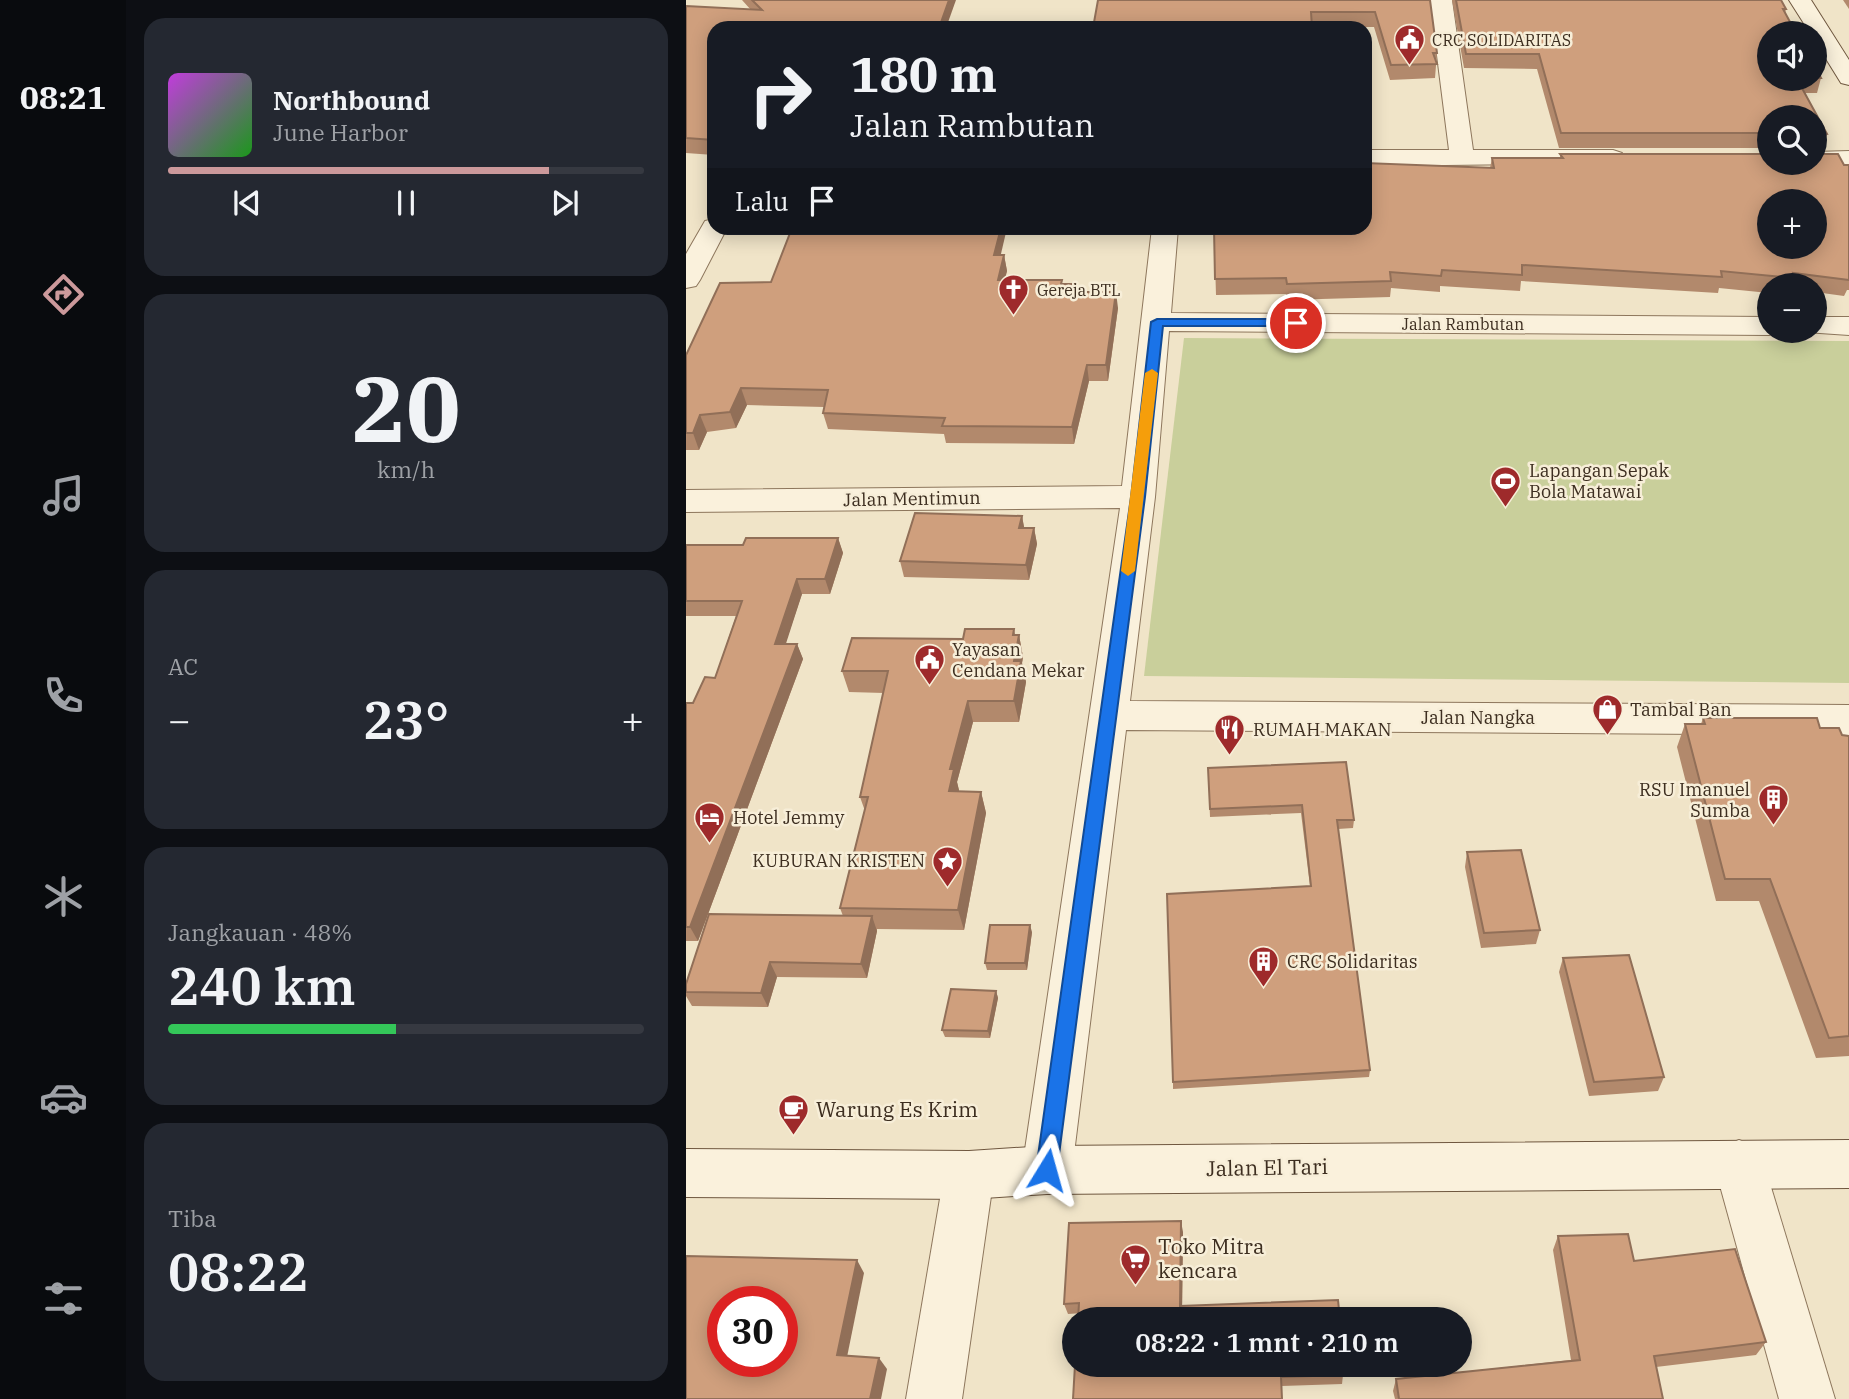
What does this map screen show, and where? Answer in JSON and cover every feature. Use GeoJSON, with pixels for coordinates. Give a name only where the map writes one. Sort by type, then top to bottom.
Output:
{"type":"FeatureCollection","features":[{"type":"Feature","properties":{"kind":"street"},"geometry":{"type":"LineString","coordinates":[[1441,0],[1462,158]]}},
{"type":"Feature","properties":{"kind":"street"},"geometry":{"type":"LineString","coordinates":[[1800,0],[1849,78]]}},
{"type":"Feature","properties":{"kind":"street"},"geometry":{"type":"LineString","coordinates":[[1372,158],[1644,158]]}},
{"type":"Feature","properties":{"kind":"street"},"geometry":{"type":"LineString","coordinates":[[1827,159],[1849,159]]}},
{"type":"Feature","properties":{"kind":"street"},"geometry":{"type":"LineString","coordinates":[[686,280],[710,235]]}},
{"type":"Feature","properties":{"kind":"street"},"geometry":{"type":"LineString","coordinates":[[1047,1170],[1138,497],[1164,235]]}},
{"type":"Feature","properties":{"kind":"street","name":"Jalan Rambutan"},"geometry":{"type":"LineString","coordinates":[[1157,322],[1757,326]]}},
{"type":"Feature","properties":{"kind":"street"},"geometry":{"type":"LineString","coordinates":[[1827,326],[1849,326]]}},
{"type":"Feature","properties":{"kind":"street","name":"Jalan Mentimun"},"geometry":{"type":"LineString","coordinates":[[686,501],[1138,497]]}},
{"type":"Feature","properties":{"kind":"street","name":"Jalan Nangka"},"geometry":{"type":"LineString","coordinates":[[1108,715],[1849,720]]}},
{"type":"Feature","properties":{"kind":"street"},"geometry":{"type":"LineString","coordinates":[[1739,1164],[1807,1399]]}},
{"type":"Feature","properties":{"kind":"street","name":"Jalan El Tari"},"geometry":{"type":"LineString","coordinates":[[686,1173],[969,1175],[1047,1170],[1849,1164]]}},
{"type":"Feature","properties":{"kind":"street"},"geometry":{"type":"LineString","coordinates":[[934,1399],[969,1175]]}},
{"type":"Feature","properties":{"kind":"green space","name":"Lapangan Sepak Bola Matawai"},"geometry":{"type":"Polygon","coordinates":[[[1184,338],[1757,341],[1757,343],[1849,341],[1849,683],[1144,676],[1184,338]]]}},
{"type":"Feature","properties":{"kind":"building"},"geometry":{"type":"Polygon","coordinates":[[[752,0],[949,0],[942,21],[707,21],[707,140],[686,138],[686,6],[762,10],[752,0]]]}},
{"type":"Feature","properties":{"kind":"building"},"geometry":{"type":"Polygon","coordinates":[[[1098,0],[1430,0],[1437,53],[1433,53],[1437,64],[1391,65],[1375,12],[1311,12],[1312,21],[1094,21],[1098,0]]]}},
{"type":"Feature","properties":{"kind":"building"},"geometry":{"type":"Polygon","coordinates":[[[1456,0],[1781,0],[1790,21],[1757,21],[1757,91],[1804,91],[1811,105],[1757,105],[1757,133],[1561,133],[1539,54],[1466,54],[1456,0]]]}},
{"type":"Feature","properties":{"kind":"building"},"geometry":{"type":"Polygon","coordinates":[[[1560,154],[1757,154],[1757,175],[1827,175],[1827,154],[1838,154],[1844,165],[1849,165],[1849,280],[1827,277],[1827,273],[1757,274],[1721,271],[1722,277],[1522,265],[1522,275],[1442,270],[1441,276],[1390,272],[1391,281],[1287,284],[1286,278],[1215,279],[1214,235],[1372,235],[1372,163],[1494,168],[1492,158],[1563,158],[1560,154]]]}},
{"type":"Feature","properties":{"kind":"building"},"geometry":{"type":"Polygon","coordinates":[[[789,235],[999,235],[994,255],[1004,255],[998,280],[1062,280],[1061,284],[1074,284],[1073,292],[1116,292],[1106,365],[1087,365],[1072,427],[942,426],[945,418],[823,413],[828,390],[741,388],[730,412],[700,415],[693,433],[686,433],[686,355],[720,283],[771,282],[789,235]]]}},
{"type":"Feature","properties":{"kind":"building"},"geometry":{"type":"Polygon","coordinates":[[[915,513],[1022,516],[1019,528],[1034,528],[1026,565],[900,561],[915,513]]]}},
{"type":"Feature","properties":{"kind":"building"},"geometry":{"type":"Polygon","coordinates":[[[746,538],[838,538],[825,579],[797,579],[775,644],[797,644],[690,927],[686,927],[686,703],[693,703],[705,677],[715,678],[742,601],[686,601],[686,545],[743,545],[746,538]]]}},
{"type":"Feature","properties":{"kind":"building"},"geometry":{"type":"Polygon","coordinates":[[[965,629],[1014,629],[1013,635],[1019,635],[1014,661],[1021,661],[1014,701],[968,701],[950,769],[954,769],[949,791],[981,792],[958,910],[840,908],[868,797],[860,797],[888,671],[842,671],[852,638],[963,639],[965,629]]]}},
{"type":"Feature","properties":{"kind":"building","name":"RSU Imanuel Sumba"},"geometry":{"type":"Polygon","coordinates":[[[1703,718],[1817,718],[1820,728],[1839,728],[1842,735],[1849,736],[1849,1036],[1829,1038],[1770,879],[1725,879],[1685,724],[1705,724],[1703,718]]]}},
{"type":"Feature","properties":{"kind":"building","name":"CRC Solidaritas"},"geometry":{"type":"Polygon","coordinates":[[[1346,762],[1354,820],[1337,820],[1370,1070],[1173,1082],[1167,894],[1311,886],[1302,805],[1210,809],[1208,768],[1346,762]]]}},
{"type":"Feature","properties":{"kind":"building"},"geometry":{"type":"Polygon","coordinates":[[[1521,850],[1540,930],[1484,933],[1467,852],[1521,850]]]}},
{"type":"Feature","properties":{"kind":"building"},"geometry":{"type":"Polygon","coordinates":[[[709,914],[872,916],[861,964],[770,962],[761,993],[686,992],[686,984],[709,914]]]}},
{"type":"Feature","properties":{"kind":"building"},"geometry":{"type":"Polygon","coordinates":[[[990,925],[1030,925],[1025,963],[985,963],[990,925]]]}},
{"type":"Feature","properties":{"kind":"building"},"geometry":{"type":"Polygon","coordinates":[[[1629,955],[1664,1077],[1594,1082],[1563,958],[1629,955]]]}},
{"type":"Feature","properties":{"kind":"building"},"geometry":{"type":"Polygon","coordinates":[[[951,989],[996,991],[988,1031],[942,1030],[951,989]]]}},
{"type":"Feature","properties":{"kind":"building"},"geometry":{"type":"Polygon","coordinates":[[[1181,1221],[1180,1306],[1338,1300],[1339,1307],[1079,1307],[1079,1303],[1064,1304],[1069,1223],[1181,1221]]]}},
{"type":"Feature","properties":{"kind":"building"},"geometry":{"type":"Polygon","coordinates":[[[1628,1234],[1634,1261],[1735,1249],[1766,1342],[1654,1356],[1663,1399],[1399,1399],[1396,1379],[1472,1377],[1472,1371],[1580,1360],[1558,1236],[1628,1234]]]}},
{"type":"Feature","properties":{"kind":"building"},"geometry":{"type":"Polygon","coordinates":[[[686,1256],[857,1260],[837,1355],[879,1358],[870,1399],[686,1399],[686,1256]]]}},
{"type":"Feature","properties":{"kind":"building"},"geometry":{"type":"Polygon","coordinates":[[[1074,1377],[1281,1377],[1282,1399],[1073,1399],[1074,1377]]]}},
{"type":"Feature","properties":{"kind":"slow traffic"},"geometry":{"type":"LineString","coordinates":[[1128,571],[1152,373]]}},
{"type":"Feature","properties":{"kind":"place","name":"CRC SOLIDARITAS"},"geometry":{"type":"Point","coordinates":[1409,67]}},
{"type":"Feature","properties":{"kind":"place","name":"Gereja BTL"},"geometry":{"type":"Point","coordinates":[1014,317]}},
{"type":"Feature","properties":{"kind":"place","name":"Lapangan Sepak Bola Matawai"},"geometry":{"type":"Point","coordinates":[1506,508]}},
{"type":"Feature","properties":{"kind":"place","name":"Yayasan Cendana Mekar"},"geometry":{"type":"Point","coordinates":[929,687]}},
{"type":"Feature","properties":{"kind":"place","name":"Tambal Ban"},"geometry":{"type":"Point","coordinates":[1607,737]}},
{"type":"Feature","properties":{"kind":"place","name":"RUMAH MAKAN"},"geometry":{"type":"Point","coordinates":[1230,757]}},
{"type":"Feature","properties":{"kind":"place","name":"RSU Imanuel Sumba"},"geometry":{"type":"Point","coordinates":[1773,827]}},
{"type":"Feature","properties":{"kind":"place","name":"Hotel Jemmy"},"geometry":{"type":"Point","coordinates":[710,845]}},
{"type":"Feature","properties":{"kind":"place","name":"KUBURAN KRISTEN"},"geometry":{"type":"Point","coordinates":[948,888]}},
{"type":"Feature","properties":{"kind":"place","name":"CRC Solidaritas"},"geometry":{"type":"Point","coordinates":[1264,989]}},
{"type":"Feature","properties":{"kind":"place","name":"Warung Es Krim"},"geometry":{"type":"Point","coordinates":[793,1137]}},
{"type":"Feature","properties":{"kind":"place","name":"Toko Mitra kencara"},"geometry":{"type":"Point","coordinates":[1135,1286]}},
{"type":"Feature","properties":{"kind":"route"},"geometry":{"type":"LineString","coordinates":[[1047,1170],[1138,497],[1157,322],[1296,323]]}}]}
